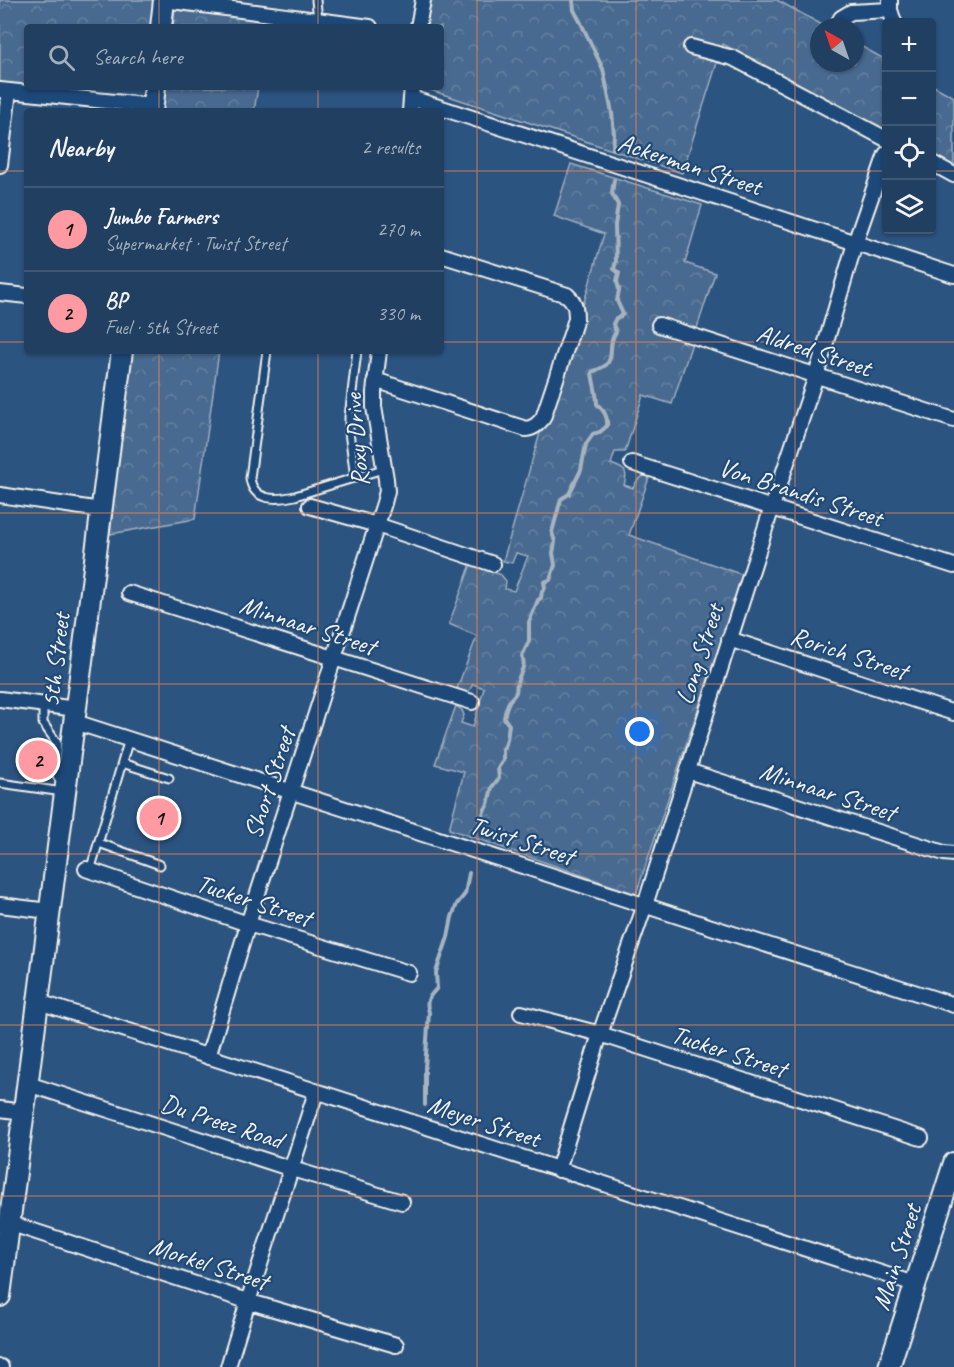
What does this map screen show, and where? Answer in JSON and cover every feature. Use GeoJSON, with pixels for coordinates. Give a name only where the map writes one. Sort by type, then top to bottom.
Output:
{"type":"FeatureCollection","features":[{"type":"Feature","properties":{"kind":"main road"},"geometry":{"type":"LineString","coordinates":[[161,24],[164,0]]}},
{"type":"Feature","properties":{"kind":"main road","name":"5th Street"},"geometry":{"type":"LineString","coordinates":[[0,1296],[122,354]]}},
{"type":"Feature","properties":{"kind":"main road","name":"Main Street"},"geometry":{"type":"LineString","coordinates":[[889,1367],[954,1163]]}},
{"type":"Feature","properties":{"kind":"street"},"geometry":{"type":"LineString","coordinates":[[164,0],[223,4],[348,24]]}},
{"type":"Feature","properties":{"kind":"street"},"geometry":{"type":"LineString","coordinates":[[419,24],[423,0]]}},
{"type":"Feature","properties":{"kind":"street"},"geometry":{"type":"LineString","coordinates":[[841,18],[851,12],[891,11]]}},
{"type":"Feature","properties":{"kind":"street"},"geometry":{"type":"LineString","coordinates":[[692,46],[733,58],[882,137]]}},
{"type":"Feature","properties":{"kind":"street"},"geometry":{"type":"LineString","coordinates":[[0,165],[4,91],[153,101]]}},
{"type":"Feature","properties":{"kind":"street","name":"Ackerman Street"},"geometry":{"type":"LineString","coordinates":[[411,99],[439,108]]}},
{"type":"Feature","properties":{"kind":"street","name":"Ackerman Street"},"geometry":{"type":"LineString","coordinates":[[444,110],[954,275]]}},
{"type":"Feature","properties":{"kind":"street","name":"Long Street"},"geometry":{"type":"LineString","coordinates":[[558,1170],[600,1034],[645,904],[816,376],[855,243],[882,165]]}},
{"type":"Feature","properties":{"kind":"street"},"geometry":{"type":"LineString","coordinates":[[936,165],[954,175]]}},
{"type":"Feature","properties":{"kind":"street"},"geometry":{"type":"LineString","coordinates":[[375,380],[526,429],[537,425],[543,418],[576,319],[576,308],[572,300],[567,295],[444,256]]}},
{"type":"Feature","properties":{"kind":"street"},"geometry":{"type":"LineString","coordinates":[[0,293],[24,296]]}},
{"type":"Feature","properties":{"kind":"street","name":"Aldred Street"},"geometry":{"type":"LineString","coordinates":[[659,325],[954,420]]}},
{"type":"Feature","properties":{"kind":"street","name":"Roxy Drive"},"geometry":{"type":"LineString","coordinates":[[377,525],[387,491],[374,407],[379,354]]}},
{"type":"Feature","properties":{"kind":"street","name":"Von Brandis Street"},"geometry":{"type":"LineString","coordinates":[[632,463],[954,567]]}},
{"type":"Feature","properties":{"kind":"street"},"geometry":{"type":"LineString","coordinates":[[0,495],[101,510]]}},
{"type":"Feature","properties":{"kind":"street"},"geometry":{"type":"LineString","coordinates":[[310,506],[377,525],[493,564]]}},
{"type":"Feature","properties":{"kind":"street","name":"Short Street"},"geometry":{"type":"LineString","coordinates":[[208,1057],[248,924],[377,525]]}},
{"type":"Feature","properties":{"kind":"street","name":"Minnaar Street"},"geometry":{"type":"LineString","coordinates":[[129,593],[472,702]]}},
{"type":"Feature","properties":{"kind":"street","name":"Rorich Street"},"geometry":{"type":"LineString","coordinates":[[729,639],[954,713]]}},
{"type":"Feature","properties":{"kind":"street","name":"Twist Street"},"geometry":{"type":"LineString","coordinates":[[0,699],[43,705],[76,715],[129,739],[954,1005]]}},
{"type":"Feature","properties":{"kind":"street","name":"Minnaar Street"},"geometry":{"type":"LineString","coordinates":[[688,771],[944,854],[954,854]]}},
{"type":"Feature","properties":{"kind":"street","name":"Tucker Street"},"geometry":{"type":"LineString","coordinates":[[88,870],[248,924],[409,973]]}},
{"type":"Feature","properties":{"kind":"street"},"geometry":{"type":"LineString","coordinates":[[0,905],[49,911]]}},
{"type":"Feature","properties":{"kind":"street","name":"Meyer Street"},"geometry":{"type":"LineString","coordinates":[[39,1002],[915,1284]]}},
{"type":"Feature","properties":{"kind":"street","name":"Tucker Street"},"geometry":{"type":"LineString","coordinates":[[521,1013],[600,1034],[921,1138]]}},
{"type":"Feature","properties":{"kind":"street","name":"Du Preez Road"},"geometry":{"type":"LineString","coordinates":[[28,1084],[402,1202]]}},
{"type":"Feature","properties":{"kind":"street"},"geometry":{"type":"LineString","coordinates":[[228,1367],[316,1092]]}},
{"type":"Feature","properties":{"kind":"street"},"geometry":{"type":"LineString","coordinates":[[0,1109],[24,1112]]}},
{"type":"Feature","properties":{"kind":"street","name":"Morkel Street"},"geometry":{"type":"LineString","coordinates":[[9,1223],[248,1301],[396,1345]]}},
{"type":"Feature","properties":{"kind":"lane"},"geometry":{"type":"LineString","coordinates":[[316,0],[318,20]]}},
{"type":"Feature","properties":{"kind":"lane"},"geometry":{"type":"LineString","coordinates":[[267,354],[250,478],[254,491],[259,495],[284,499],[384,469]]}},
{"type":"Feature","properties":{"kind":"lane"},"geometry":{"type":"LineString","coordinates":[[356,478],[349,417],[357,354]]}},
{"type":"Feature","properties":{"kind":"lane"},"geometry":{"type":"LineString","coordinates":[[43,705],[43,723],[57,743],[55,772],[66,788]]}},
{"type":"Feature","properties":{"kind":"lane"},"geometry":{"type":"LineString","coordinates":[[88,870],[99,843],[129,739]]}},
{"type":"Feature","properties":{"kind":"lane"},"geometry":{"type":"LineString","coordinates":[[122,763],[169,778]]}},
{"type":"Feature","properties":{"kind":"lane"},"geometry":{"type":"LineString","coordinates":[[0,783],[66,788]]}},
{"type":"Feature","properties":{"kind":"lane"},"geometry":{"type":"LineString","coordinates":[[99,843],[160,865]]}},
{"type":"Feature","properties":{"kind":"green space"},"geometry":{"type":"Polygon","coordinates":[[[0,0],[155,0],[151,24],[24,24],[24,85],[0,83],[0,0]]]}},
{"type":"Feature","properties":{"kind":"green space"},"geometry":{"type":"Polygon","coordinates":[[[430,0],[777,0],[810,18],[810,72],[864,72],[864,48],[882,58],[882,129],[723,44],[682,173],[430,90],[444,90],[444,24],[427,24],[430,0]]]}},
{"type":"Feature","properties":{"kind":"green space"},"geometry":{"type":"Polygon","coordinates":[[[175,7],[268,20],[267,24],[173,24],[175,7]]]}},
{"type":"Feature","properties":{"kind":"green space"},"geometry":{"type":"Polygon","coordinates":[[[936,87],[954,97],[954,167],[936,157],[936,87]]]}},
{"type":"Feature","properties":{"kind":"green space"},"geometry":{"type":"Polygon","coordinates":[[[165,90],[258,90],[254,108],[162,108],[165,90]]]}},
{"type":"Feature","properties":{"kind":"green space"},"geometry":{"type":"Polygon","coordinates":[[[571,164],[702,205],[685,263],[715,273],[672,404],[643,395],[625,452],[615,452],[611,464],[626,473],[624,485],[633,488],[639,479],[650,475],[629,535],[743,575],[636,894],[449,829],[464,772],[435,764],[456,706],[462,710],[464,715],[461,723],[473,727],[484,688],[473,684],[469,691],[464,693],[456,691],[477,636],[449,624],[471,564],[501,575],[506,581],[505,589],[514,591],[528,556],[516,553],[512,563],[503,561],[540,433],[548,424],[604,234],[554,216],[571,164]]]}},
{"type":"Feature","properties":{"kind":"green space"},"geometry":{"type":"Polygon","coordinates":[[[132,354],[219,354],[195,519],[110,534],[132,354]]]}},
{"type":"Feature","properties":{"kind":"waterway"},"geometry":{"type":"LineString","coordinates":[[573,0],[574,10],[603,69],[612,113],[613,149]]}},
{"type":"Feature","properties":{"kind":"waterway"},"geometry":{"type":"LineString","coordinates":[[480,825],[492,787],[499,778],[498,768],[503,760],[503,749],[509,725],[504,716],[516,692],[523,667],[522,656],[529,641],[529,622],[545,588],[544,582],[550,580],[555,565],[553,553],[555,542],[552,532],[561,499],[569,494],[581,470],[586,444],[593,434],[607,426],[605,414],[597,404],[592,372],[609,361],[613,336],[616,332],[613,324],[616,318],[623,314],[617,301],[619,273],[614,269],[618,205],[612,193],[614,180]]}},
{"type":"Feature","properties":{"kind":"waterway"},"geometry":{"type":"LineString","coordinates":[[425,1105],[428,1002],[437,988],[436,972],[452,917],[457,904],[465,894],[469,873]]}},
{"type":"Feature","properties":{"kind":"place","name":"BP"},"geometry":{"type":"Point","coordinates":[38,760]}},
{"type":"Feature","properties":{"kind":"place","name":"Jumbo Farmers"},"geometry":{"type":"Point","coordinates":[159,818]}}]}
